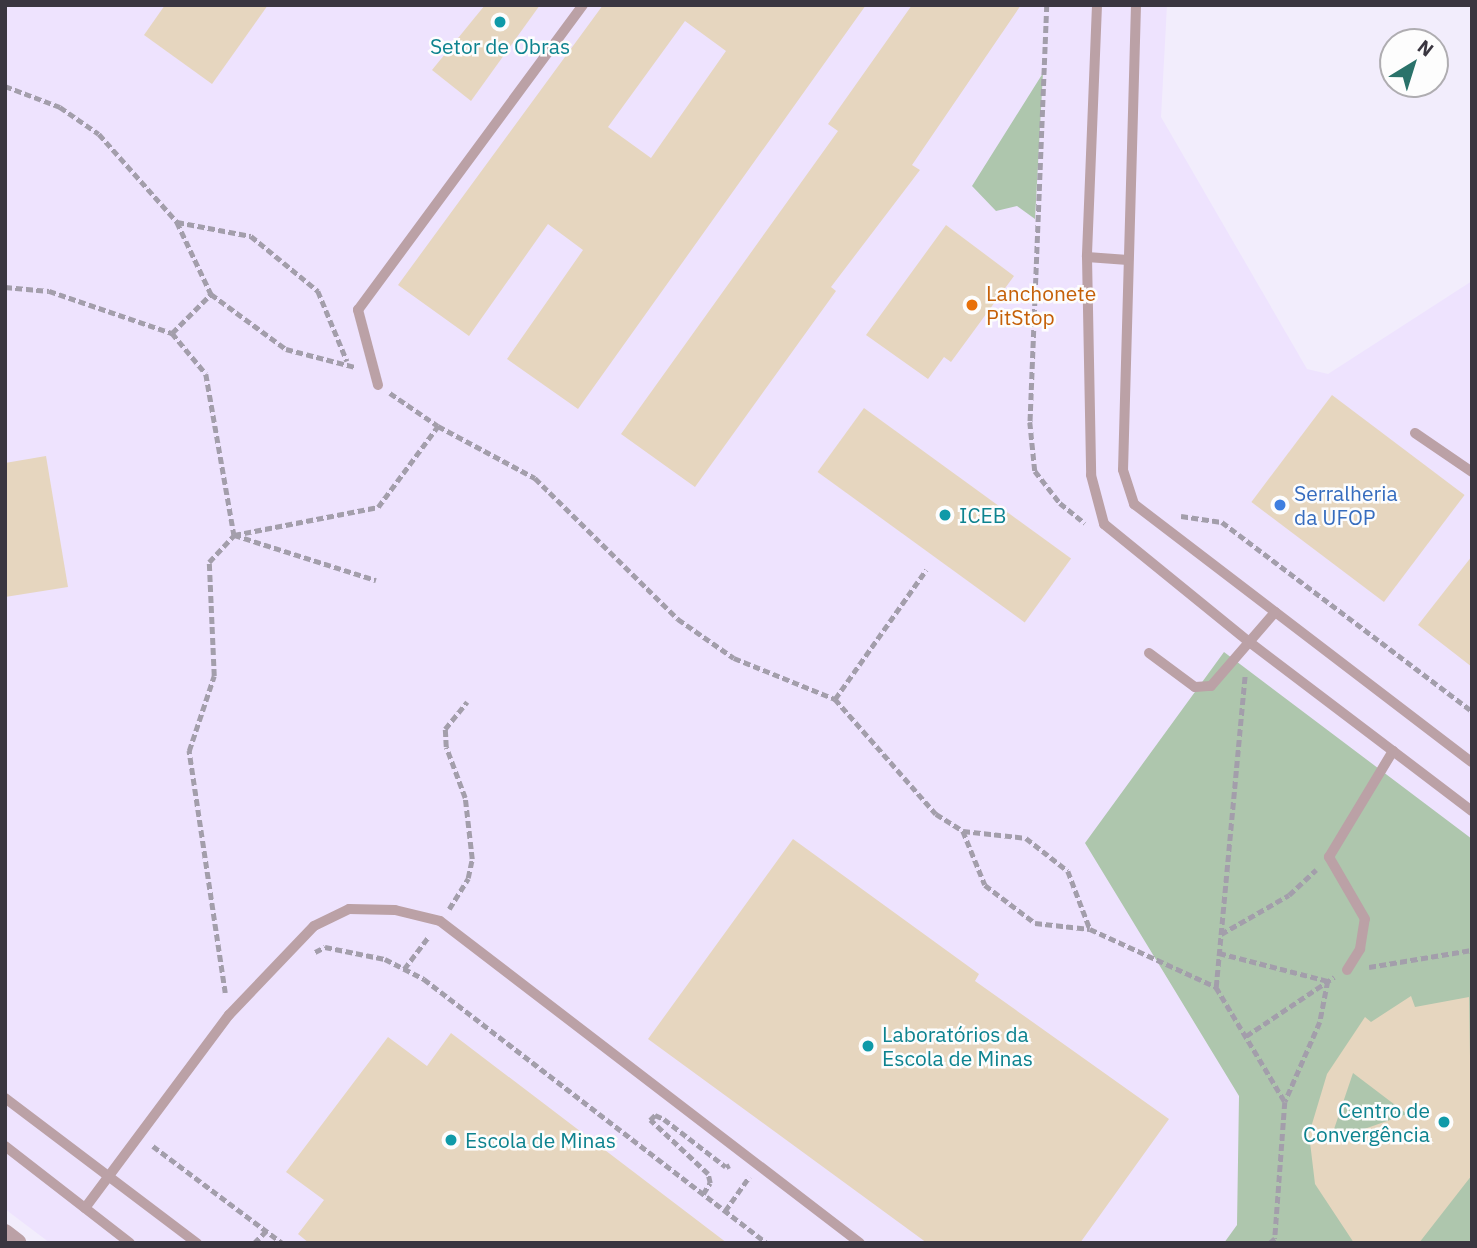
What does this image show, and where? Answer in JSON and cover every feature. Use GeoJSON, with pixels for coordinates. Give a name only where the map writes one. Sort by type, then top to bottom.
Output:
{"type":"FeatureCollection","features":[{"type":"Feature","properties":{"kind":"street"},"geometry":{"type":"LineString","coordinates":[[5,1233],[18,1243]]}},
{"type":"Feature","properties":{"kind":"lane"},"geometry":{"type":"LineString","coordinates":[[378,385],[358,310],[583,5]]}},
{"type":"Feature","properties":{"kind":"lane"},"geometry":{"type":"LineString","coordinates":[[1097,5],[1087,257],[1091,475],[1104,524],[1248,641],[1472,811]]}},
{"type":"Feature","properties":{"kind":"lane"},"geometry":{"type":"LineString","coordinates":[[1136,5],[1123,470],[1134,504],[1472,762]]}},
{"type":"Feature","properties":{"kind":"lane"},"geometry":{"type":"LineString","coordinates":[[1087,257],[1128,260]]}},
{"type":"Feature","properties":{"kind":"lane"},"geometry":{"type":"LineString","coordinates":[[1415,433],[1472,472]]}},
{"type":"Feature","properties":{"kind":"lane"},"geometry":{"type":"LineString","coordinates":[[1149,653],[1195,687],[1211,686],[1275,612]]}},
{"type":"Feature","properties":{"kind":"lane"},"geometry":{"type":"LineString","coordinates":[[1347,970],[1360,949],[1365,919],[1329,857],[1393,751]]}},
{"type":"Feature","properties":{"kind":"lane"},"geometry":{"type":"LineString","coordinates":[[85,1208],[229,1015],[314,926],[348,909],[395,911],[440,921],[744,1157],[860,1243]]}},
{"type":"Feature","properties":{"kind":"lane"},"geometry":{"type":"LineString","coordinates":[[5,1098],[197,1243]]}},
{"type":"Feature","properties":{"kind":"lane"},"geometry":{"type":"LineString","coordinates":[[5,1146],[130,1243]]}},
{"type":"Feature","properties":{"kind":"path"},"geometry":{"type":"LineString","coordinates":[[1047,5],[1030,422],[1035,471],[1060,503],[1091,528]]}},
{"type":"Feature","properties":{"kind":"path"},"geometry":{"type":"LineString","coordinates":[[5,86],[60,107],[99,134],[177,222],[211,294],[286,349],[348,362],[438,426],[535,478],[678,619],[734,658],[835,699],[936,814],[964,831],[1026,838],[1068,871],[1090,929]]}},
{"type":"Feature","properties":{"kind":"path"},"geometry":{"type":"LineString","coordinates":[[177,222],[251,236],[318,291],[348,362]]}},
{"type":"Feature","properties":{"kind":"path"},"geometry":{"type":"LineString","coordinates":[[5,287],[49,290],[172,333],[206,374],[234,534]]}},
{"type":"Feature","properties":{"kind":"path"},"geometry":{"type":"LineString","coordinates":[[172,333],[211,294]]}},
{"type":"Feature","properties":{"kind":"path"},"geometry":{"type":"LineString","coordinates":[[229,1015],[189,751],[214,676],[209,562],[234,534],[378,507],[438,426]]}},
{"type":"Feature","properties":{"kind":"path"},"geometry":{"type":"LineString","coordinates":[[1168,510],[1191,520],[1222,522],[1472,711]]}},
{"type":"Feature","properties":{"kind":"path"},"geometry":{"type":"LineString","coordinates":[[234,534],[376,580]]}},
{"type":"Feature","properties":{"kind":"path"},"geometry":{"type":"LineString","coordinates":[[835,699],[926,570]]}},
{"type":"Feature","properties":{"kind":"path"},"geometry":{"type":"LineString","coordinates":[[1216,987],[1248,641]]}},
{"type":"Feature","properties":{"kind":"path"},"geometry":{"type":"LineString","coordinates":[[404,969],[459,896],[472,859],[465,797],[446,747],[445,729],[467,702]]}},
{"type":"Feature","properties":{"kind":"path"},"geometry":{"type":"LineString","coordinates":[[964,831],[985,885],[1035,923],[1090,929],[1216,987],[1285,1102]]}},
{"type":"Feature","properties":{"kind":"path"},"geometry":{"type":"LineString","coordinates":[[1221,934],[1289,895],[1329,857]]}},
{"type":"Feature","properties":{"kind":"path"},"geometry":{"type":"LineString","coordinates":[[313,952],[326,947],[385,958],[424,979],[767,1243]]}},
{"type":"Feature","properties":{"kind":"path"},"geometry":{"type":"LineString","coordinates":[[1246,1036],[1347,970],[1472,950]]}},
{"type":"Feature","properties":{"kind":"path"},"geometry":{"type":"LineString","coordinates":[[1219,953],[1328,981]]}},
{"type":"Feature","properties":{"kind":"path"},"geometry":{"type":"LineString","coordinates":[[1275,1242],[1285,1102],[1320,1022],[1328,981]]}},
{"type":"Feature","properties":{"kind":"path"},"geometry":{"type":"LineString","coordinates":[[703,1194],[710,1182],[708,1174],[657,1130],[650,1120],[655,1115],[726,1167],[744,1157]]}},
{"type":"Feature","properties":{"kind":"path"},"geometry":{"type":"LineString","coordinates":[[152,1135],[148,1143],[282,1243]]}},
{"type":"Feature","properties":{"kind":"path"},"geometry":{"type":"LineString","coordinates":[[725,1211],[757,1166]]}},
{"type":"Feature","properties":{"kind":"path"},"geometry":{"type":"LineString","coordinates":[[254,1243],[266,1231]]}},
{"type":"Feature","properties":{"kind":"shaded area"},"geometry":{"type":"Polygon","coordinates":[[[5,5],[1167,5],[1161,117],[1307,369],[1328,374],[1472,281],[1472,1243],[50,1243],[5,1209],[5,5]]]}},
{"type":"Feature","properties":{"kind":"green space"},"geometry":{"type":"Polygon","coordinates":[[[1043,73],[1035,219],[1017,206],[996,211],[972,186],[1043,73]]]}},
{"type":"Feature","properties":{"kind":"green space"},"geometry":{"type":"Polygon","coordinates":[[[1224,652],[1472,839],[1472,1243],[1224,1243],[1237,1225],[1239,1096],[1085,843],[1224,652]]]}},
{"type":"Feature","properties":{"kind":"building"},"geometry":{"type":"Polygon","coordinates":[[[165,5],[268,5],[212,84],[144,35],[165,5]]]}},
{"type":"Feature","properties":{"kind":"building"},"geometry":{"type":"Polygon","coordinates":[[[485,5],[540,5],[471,101],[432,70],[485,5]]]}},
{"type":"Feature","properties":{"kind":"building"},"geometry":{"type":"Polygon","coordinates":[[[603,5],[866,5],[578,409],[507,359],[583,250],[548,224],[469,336],[398,285],[603,5]],[[685,21],[608,127],[651,158],[726,51],[685,21]]]}},
{"type":"Feature","properties":{"kind":"building"},"geometry":{"type":"Polygon","coordinates":[[[912,5],[1021,5],[912,165],[920,170],[831,287],[836,291],[695,487],[621,434],[838,131],[828,124],[912,5]]]}},
{"type":"Feature","properties":{"kind":"building"},"geometry":{"type":"Polygon","coordinates":[[[946,225],[1014,276],[951,362],[944,357],[928,379],[866,335],[946,225]]]}},
{"type":"Feature","properties":{"kind":"building"},"geometry":{"type":"Polygon","coordinates":[[[1332,395],[1465,495],[1384,602],[1251,502],[1332,395]]]}},
{"type":"Feature","properties":{"kind":"building","name":"ICEB"},"geometry":{"type":"Polygon","coordinates":[[[864,408],[1071,558],[1025,622],[818,472],[864,408]]]}},
{"type":"Feature","properties":{"kind":"building"},"geometry":{"type":"Polygon","coordinates":[[[46,456],[68,587],[5,597],[5,463],[46,456]]]}},
{"type":"Feature","properties":{"kind":"building"},"geometry":{"type":"Polygon","coordinates":[[[1472,556],[1472,667],[1418,625],[1472,556]]]}},
{"type":"Feature","properties":{"kind":"building","name":"Laboratórios da Escola de Minas"},"geometry":{"type":"Polygon","coordinates":[[[793,839],[979,974],[975,981],[1169,1119],[1080,1243],[927,1243],[648,1039],[793,839]]]}},
{"type":"Feature","properties":{"kind":"building"},"geometry":{"type":"Polygon","coordinates":[[[1411,996],[1415,1007],[1469,997],[1472,1175],[1419,1243],[1354,1243],[1315,1184],[1309,1134],[1327,1074],[1365,1017],[1371,1022],[1411,996]],[[1353,1073],[1330,1141],[1407,1114],[1353,1073]]]}},
{"type":"Feature","properties":{"kind":"building","name":"Escola de Minas"},"geometry":{"type":"Polygon","coordinates":[[[451,1033],[727,1243],[309,1243],[298,1234],[324,1200],[286,1172],[388,1037],[427,1066],[451,1033]]]}},
{"type":"Feature","properties":{"kind":"place","name":"Setor de Obras"},"geometry":{"type":"Point","coordinates":[500,22]}},
{"type":"Feature","properties":{"kind":"place","name":"Lanchonete PitStop"},"geometry":{"type":"Point","coordinates":[972,305]}},
{"type":"Feature","properties":{"kind":"place","name":"Serralheria da UFOP"},"geometry":{"type":"Point","coordinates":[1280,505]}},
{"type":"Feature","properties":{"kind":"place","name":"ICEB"},"geometry":{"type":"Point","coordinates":[945,515]}},
{"type":"Feature","properties":{"kind":"place","name":"Laboratórios da Escola de Minas"},"geometry":{"type":"Point","coordinates":[868,1046]}},
{"type":"Feature","properties":{"kind":"place","name":"Centro de Convergência"},"geometry":{"type":"Point","coordinates":[1444,1122]}},
{"type":"Feature","properties":{"kind":"place","name":"Escola de Minas"},"geometry":{"type":"Point","coordinates":[451,1140]}}]}
